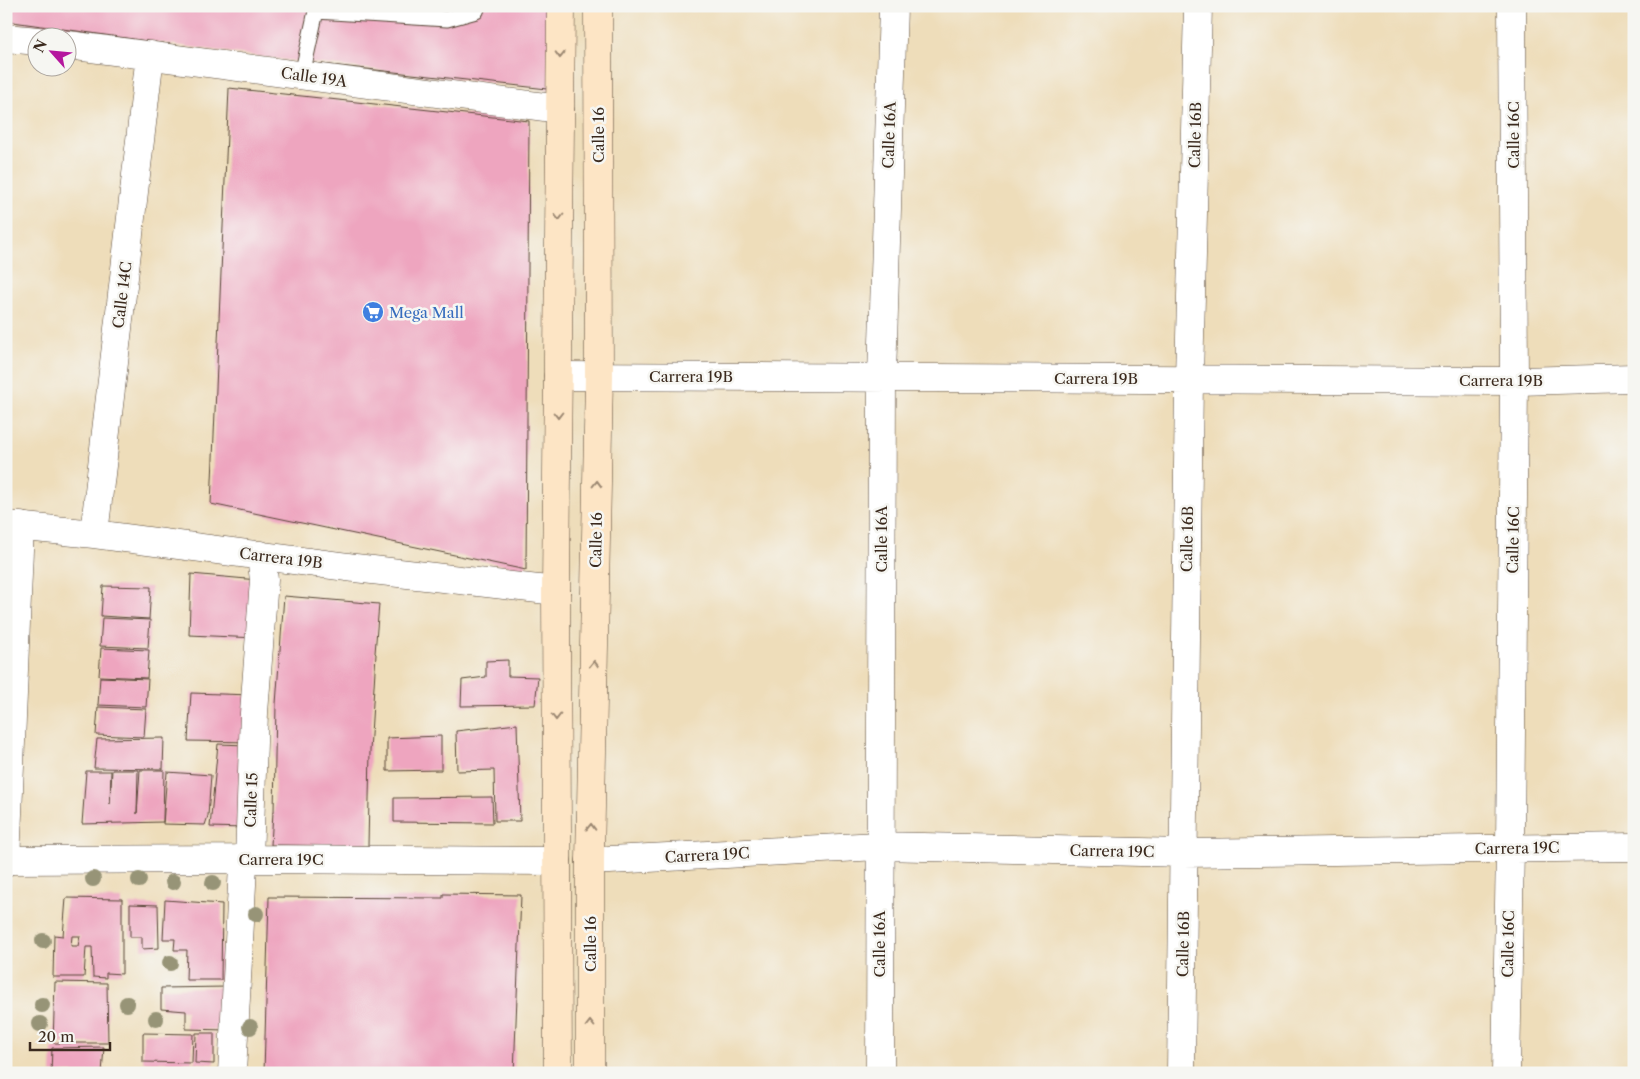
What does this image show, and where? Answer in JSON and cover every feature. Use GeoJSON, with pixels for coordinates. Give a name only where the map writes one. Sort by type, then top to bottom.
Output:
{"type":"FeatureCollection","features":[{"type":"Feature","properties":{"kind":"main road"},"geometry":{"type":"LineString","coordinates":[[558,1073],[556,591],[560,6]]}},
{"type":"Feature","properties":{"kind":"main road","name":"Calle 16"},"geometry":{"type":"LineString","coordinates":[[590,1073],[590,861],[598,376],[598,6]]}},
{"type":"Feature","properties":{"kind":"street","name":"Calle 16A"},"geometry":{"type":"LineString","coordinates":[[880,1073],[879,846],[882,377],[893,6]]}},
{"type":"Feature","properties":{"kind":"street","name":"Calle 16B"},"geometry":{"type":"LineString","coordinates":[[1181,1073],[1189,379],[1198,6]]}},
{"type":"Feature","properties":{"kind":"street","name":"Calle 16C"},"geometry":{"type":"LineString","coordinates":[[1506,1073],[1514,380],[1512,6]]}},
{"type":"Feature","properties":{"kind":"street"},"geometry":{"type":"LineString","coordinates":[[6,38],[28,40]]}},
{"type":"Feature","properties":{"kind":"street","name":"Calle 19A"},"geometry":{"type":"LineString","coordinates":[[78,46],[560,109]]}},
{"type":"Feature","properties":{"kind":"street","name":"Calle 14C"},"geometry":{"type":"LineString","coordinates":[[94,534],[150,55]]}},
{"type":"Feature","properties":{"kind":"street","name":"Carrera 19B"},"geometry":{"type":"LineString","coordinates":[[558,376],[1514,380],[1634,378]]}},
{"type":"Feature","properties":{"kind":"street","name":"Carrera 19B"},"geometry":{"type":"LineString","coordinates":[[13,526],[94,534],[556,591]]}},
{"type":"Feature","properties":{"kind":"street"},"geometry":{"type":"LineString","coordinates":[[6,861],[13,526]]}},
{"type":"Feature","properties":{"kind":"street","name":"Calle 15"},"geometry":{"type":"LineString","coordinates":[[232,1073],[243,866],[249,859],[254,713],[264,580],[261,555]]}},
{"type":"Feature","properties":{"kind":"street","name":"Carrera 19C"},"geometry":{"type":"LineString","coordinates":[[590,861],[879,846],[1184,852],[1634,847]]}},
{"type":"Feature","properties":{"kind":"street","name":"Carrera 19C"},"geometry":{"type":"LineString","coordinates":[[6,861],[249,859],[556,861]]}},
{"type":"Feature","properties":{"kind":"lane"},"geometry":{"type":"LineString","coordinates":[[302,75],[317,9],[447,19],[476,11],[478,6]]}},
{"type":"Feature","properties":{"kind":"building"},"geometry":{"type":"Polygon","coordinates":[[[6,6],[556,6],[556,90],[268,58],[78,31],[78,28],[56,28],[6,21],[6,6]]]}},
{"type":"Feature","properties":{"kind":"building","name":"Mega Mall"},"geometry":{"type":"Polygon","coordinates":[[[229,88],[529,121],[526,570],[211,504],[229,88]]]}},
{"type":"Feature","properties":{"kind":"building"},"geometry":{"type":"Polygon","coordinates":[[[191,574],[258,580],[257,638],[189,635],[191,574]]]}},
{"type":"Feature","properties":{"kind":"building"},"geometry":{"type":"Polygon","coordinates":[[[103,586],[151,587],[149,619],[101,616],[103,586]]]}},
{"type":"Feature","properties":{"kind":"building"},"geometry":{"type":"Polygon","coordinates":[[[284,596],[379,604],[370,751],[368,846],[271,845],[274,812],[276,704],[284,596]]]}},
{"type":"Feature","properties":{"kind":"building"},"geometry":{"type":"Polygon","coordinates":[[[102,618],[150,620],[148,648],[100,646],[102,618]]]}},
{"type":"Feature","properties":{"kind":"building"},"geometry":{"type":"Polygon","coordinates":[[[101,648],[149,650],[147,678],[99,676],[101,648]]]}},
{"type":"Feature","properties":{"kind":"building"},"geometry":{"type":"Polygon","coordinates":[[[508,660],[508,676],[538,677],[535,705],[461,706],[462,680],[486,677],[486,661],[508,660]]]}},
{"type":"Feature","properties":{"kind":"building"},"geometry":{"type":"Polygon","coordinates":[[[100,677],[148,679],[146,707],[98,705],[100,677]]]}},
{"type":"Feature","properties":{"kind":"building"},"geometry":{"type":"Polygon","coordinates":[[[191,693],[252,695],[249,742],[188,741],[191,693]]]}},
{"type":"Feature","properties":{"kind":"building"},"geometry":{"type":"Polygon","coordinates":[[[98,707],[146,709],[144,737],[96,735],[98,707]]]}},
{"type":"Feature","properties":{"kind":"building"},"geometry":{"type":"Polygon","coordinates":[[[517,724],[520,821],[495,821],[494,770],[457,771],[456,731],[517,724]]]}},
{"type":"Feature","properties":{"kind":"building"},"geometry":{"type":"Polygon","coordinates":[[[441,736],[441,770],[387,771],[387,738],[441,736]]]}},
{"type":"Feature","properties":{"kind":"building"},"geometry":{"type":"Polygon","coordinates":[[[164,738],[163,769],[94,768],[97,739],[164,738]]]}},
{"type":"Feature","properties":{"kind":"building"},"geometry":{"type":"Polygon","coordinates":[[[218,744],[247,745],[244,828],[210,827],[218,744]]]}},
{"type":"Feature","properties":{"kind":"building"},"geometry":{"type":"Polygon","coordinates":[[[112,770],[138,770],[137,814],[140,770],[164,770],[163,822],[82,824],[86,771],[111,771],[110,804],[112,770]]]}},
{"type":"Feature","properties":{"kind":"building"},"geometry":{"type":"Polygon","coordinates":[[[167,772],[211,775],[208,816],[205,825],[163,824],[167,772]]]}},
{"type":"Feature","properties":{"kind":"building"},"geometry":{"type":"Polygon","coordinates":[[[492,797],[493,823],[394,822],[394,798],[492,797]]]}},
{"type":"Feature","properties":{"kind":"building"},"geometry":{"type":"Polygon","coordinates":[[[443,894],[521,895],[514,1073],[264,1073],[269,897],[443,898],[443,894]]]}},
{"type":"Feature","properties":{"kind":"building"},"geometry":{"type":"Polygon","coordinates":[[[66,898],[122,899],[122,974],[106,973],[106,978],[93,977],[92,947],[86,947],[84,977],[53,977],[54,935],[63,936],[66,898]],[[72,936],[71,946],[78,946],[80,936],[72,936]]]}},
{"type":"Feature","properties":{"kind":"building"},"geometry":{"type":"Polygon","coordinates":[[[165,900],[222,904],[221,980],[186,980],[187,950],[174,950],[175,939],[163,939],[165,900]]]}},
{"type":"Feature","properties":{"kind":"building"},"geometry":{"type":"Polygon","coordinates":[[[130,904],[158,905],[159,948],[142,949],[142,937],[130,937],[130,904]]]}},
{"type":"Feature","properties":{"kind":"building"},"geometry":{"type":"Polygon","coordinates":[[[55,982],[107,983],[108,1043],[53,1043],[55,982]]]}},
{"type":"Feature","properties":{"kind":"building"},"geometry":{"type":"Polygon","coordinates":[[[227,987],[226,1030],[186,1029],[186,1011],[161,1009],[161,988],[227,987]]]}},
{"type":"Feature","properties":{"kind":"building"},"geometry":{"type":"Polygon","coordinates":[[[143,1033],[193,1034],[192,1063],[143,1062],[143,1033]]]}},
{"type":"Feature","properties":{"kind":"building"},"geometry":{"type":"Polygon","coordinates":[[[196,1033],[214,1033],[214,1064],[195,1063],[196,1033]]]}},
{"type":"Feature","properties":{"kind":"building"},"geometry":{"type":"Polygon","coordinates":[[[104,1047],[102,1073],[51,1073],[52,1048],[104,1047]]]}},
{"type":"Feature","properties":{"kind":"building"},"geometry":{"type":"Polygon","coordinates":[[[140,1070],[191,1070],[191,1073],[140,1073],[140,1070]]]}},
{"type":"Feature","properties":{"kind":"place","name":"Mega Mall"},"geometry":{"type":"Point","coordinates":[373,312]}}]}
